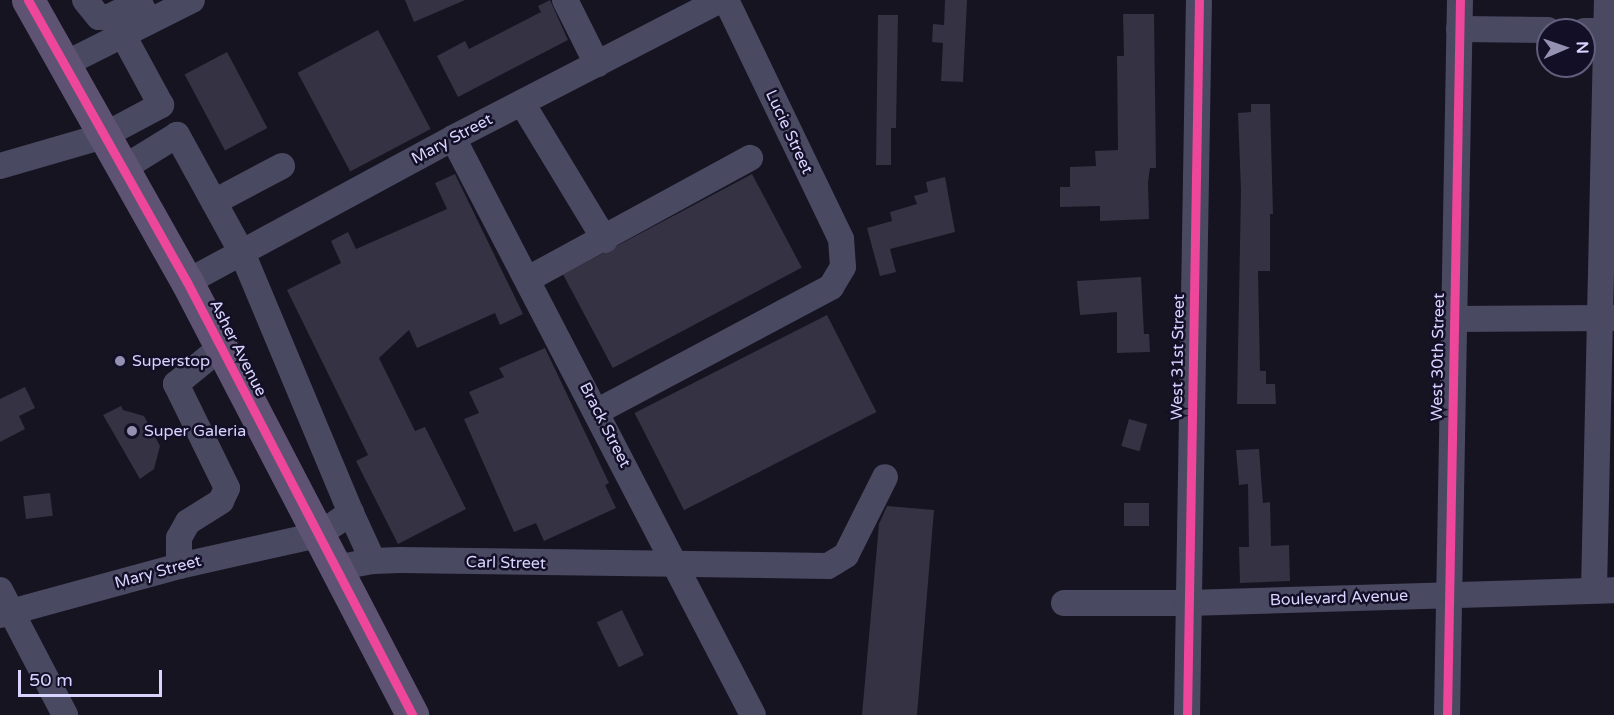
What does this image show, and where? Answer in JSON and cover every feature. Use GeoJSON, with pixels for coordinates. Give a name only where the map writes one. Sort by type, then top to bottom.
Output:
{"type":"FeatureCollection","features":[{"type":"Feature","properties":{"kind":"main road","name":"Asher Avenue"},"geometry":{"type":"LineString","coordinates":[[28,0],[187,282],[412,715]]}},
{"type":"Feature","properties":{"kind":"street"},"geometry":{"type":"LineString","coordinates":[[85,0],[99,17],[109,17],[134,5],[141,6],[149,21]]}},
{"type":"Feature","properties":{"kind":"street"},"geometry":{"type":"LineString","coordinates":[[65,64],[192,0]]}},
{"type":"Feature","properties":{"kind":"street"},"geometry":{"type":"LineString","coordinates":[[565,0],[597,64]]}},
{"type":"Feature","properties":{"kind":"street","name":"Mary Street"},"geometry":{"type":"LineString","coordinates":[[187,282],[453,138],[720,0]]}},
{"type":"Feature","properties":{"kind":"street","name":"Lucie Street"},"geometry":{"type":"LineString","coordinates":[[598,411],[831,287],[843,267],[841,239],[726,0]]}},
{"type":"Feature","properties":{"kind":"street","name":"West 31st Street"},"geometry":{"type":"LineString","coordinates":[[1187,715],[1199,0]]}},
{"type":"Feature","properties":{"kind":"street","name":"West 30th Street"},"geometry":{"type":"LineString","coordinates":[[1447,715],[1460,0]]}},
{"type":"Feature","properties":{"kind":"street"},"geometry":{"type":"LineString","coordinates":[[1604,590],[1608,319],[1601,31],[1607,0]]}},
{"type":"Feature","properties":{"kind":"street"},"geometry":{"type":"LineString","coordinates":[[1459,28],[1536,30]]}},
{"type":"Feature","properties":{"kind":"street"},"geometry":{"type":"LineString","coordinates":[[123,35],[242,254],[373,561]]}},
{"type":"Feature","properties":{"kind":"street"},"geometry":{"type":"LineString","coordinates":[[522,104],[604,240]]}},
{"type":"Feature","properties":{"kind":"street"},"geometry":{"type":"LineString","coordinates":[[0,166],[103,136],[161,105]]}},
{"type":"Feature","properties":{"kind":"street"},"geometry":{"type":"LineString","coordinates":[[122,169],[177,135]]}},
{"type":"Feature","properties":{"kind":"street","name":"Brack Street"},"geometry":{"type":"LineString","coordinates":[[453,138],[598,411],[753,715]]}},
{"type":"Feature","properties":{"kind":"street"},"geometry":{"type":"LineString","coordinates":[[528,279],[604,240],[750,158]]}},
{"type":"Feature","properties":{"kind":"street"},"geometry":{"type":"LineString","coordinates":[[214,202],[282,166]]}},
{"type":"Feature","properties":{"kind":"street"},"geometry":{"type":"LineString","coordinates":[[1454,319],[1608,319]]}},
{"type":"Feature","properties":{"kind":"street"},"geometry":{"type":"LineString","coordinates":[[179,566],[179,538],[188,522],[221,501],[227,488],[176,384],[220,348]]}},
{"type":"Feature","properties":{"kind":"street","name":"Carl Street"},"geometry":{"type":"LineString","coordinates":[[336,568],[373,561],[677,567],[828,566],[840,562],[885,477]]}},
{"type":"Feature","properties":{"kind":"street"},"geometry":{"type":"LineString","coordinates":[[318,535],[351,513]]}},
{"type":"Feature","properties":{"kind":"street","name":"Mary Street"},"geometry":{"type":"LineString","coordinates":[[4,606],[318,535]]}},
{"type":"Feature","properties":{"kind":"street","name":"Boulevard Avenue"},"geometry":{"type":"LineString","coordinates":[[1064,603],[1188,603],[1604,590]]}},
{"type":"Feature","properties":{"kind":"street"},"geometry":{"type":"LineString","coordinates":[[4,606],[65,715]]}},
{"type":"Feature","properties":{"kind":"building"},"geometry":{"type":"Polygon","coordinates":[[[405,0],[465,0],[414,22],[405,0]]]}},
{"type":"Feature","properties":{"kind":"building"},"geometry":{"type":"Polygon","coordinates":[[[550,0],[568,40],[458,97],[437,56],[465,41],[469,49],[541,12],[538,6],[550,0]]]}},
{"type":"Feature","properties":{"kind":"building"},"geometry":{"type":"Polygon","coordinates":[[[945,0],[967,0],[963,82],[941,81],[943,43],[932,42],[933,24],[944,25],[945,0]]]}},
{"type":"Feature","properties":{"kind":"building"},"geometry":{"type":"Polygon","coordinates":[[[1123,14],[1154,14],[1156,168],[1150,168],[1148,182],[1149,219],[1100,221],[1100,206],[1060,207],[1060,187],[1070,187],[1070,167],[1096,166],[1095,151],[1118,150],[1117,56],[1124,56],[1123,14]]]}},
{"type":"Feature","properties":{"kind":"building"},"geometry":{"type":"Polygon","coordinates":[[[878,15],[898,15],[896,128],[891,128],[891,165],[876,165],[878,15]]]}},
{"type":"Feature","properties":{"kind":"building"},"geometry":{"type":"Polygon","coordinates":[[[378,30],[431,129],[350,172],[298,73],[378,30]]]}},
{"type":"Feature","properties":{"kind":"building"},"geometry":{"type":"Polygon","coordinates":[[[227,52],[267,128],[225,150],[185,75],[227,52]]]}},
{"type":"Feature","properties":{"kind":"building"},"geometry":{"type":"Polygon","coordinates":[[[1251,104],[1270,104],[1273,214],[1270,214],[1270,271],[1258,271],[1260,371],[1266,371],[1266,384],[1275,384],[1276,404],[1237,404],[1241,191],[1238,113],[1251,112],[1251,104]]]}},
{"type":"Feature","properties":{"kind":"building"},"geometry":{"type":"Polygon","coordinates":[[[455,174],[523,314],[500,325],[495,313],[417,348],[409,330],[379,358],[415,431],[425,427],[466,509],[398,544],[356,461],[368,455],[287,290],[341,263],[331,241],[348,232],[356,249],[447,209],[435,183],[455,174]]]}},
{"type":"Feature","properties":{"kind":"building"},"geometry":{"type":"Polygon","coordinates":[[[752,174],[802,268],[613,368],[563,274],[752,174]]]}},
{"type":"Feature","properties":{"kind":"building"},"geometry":{"type":"Polygon","coordinates":[[[945,177],[955,232],[890,249],[896,272],[880,276],[867,228],[892,221],[890,212],[917,204],[914,196],[928,192],[926,182],[945,177]]]}},
{"type":"Feature","properties":{"kind":"building"},"geometry":{"type":"Polygon","coordinates":[[[1141,277],[1144,334],[1149,334],[1150,352],[1117,353],[1117,312],[1080,315],[1077,281],[1141,277]]]}},
{"type":"Feature","properties":{"kind":"building"},"geometry":{"type":"Polygon","coordinates":[[[827,315],[876,412],[684,510],[635,413],[827,315]]]}},
{"type":"Feature","properties":{"kind":"building"},"geometry":{"type":"Polygon","coordinates":[[[545,348],[609,483],[605,485],[616,508],[544,541],[536,523],[514,532],[464,419],[479,413],[469,392],[504,377],[499,368],[545,348]]]}},
{"type":"Feature","properties":{"kind":"building"},"geometry":{"type":"Polygon","coordinates":[[[25,387],[35,408],[19,416],[25,429],[0,442],[0,399],[25,387]]]}},
{"type":"Feature","properties":{"kind":"building","name":"Super Galeria"},"geometry":{"type":"Polygon","coordinates":[[[121,406],[123,410],[144,416],[160,446],[154,469],[140,479],[103,415],[121,406]]]}},
{"type":"Feature","properties":{"kind":"building"},"geometry":{"type":"Polygon","coordinates":[[[1129,419],[1147,424],[1140,451],[1121,446],[1129,419]]]}},
{"type":"Feature","properties":{"kind":"building"},"geometry":{"type":"Polygon","coordinates":[[[1259,449],[1263,503],[1270,502],[1271,546],[1289,545],[1290,581],[1240,583],[1239,547],[1249,547],[1248,484],[1239,485],[1236,450],[1259,449]]]}},
{"type":"Feature","properties":{"kind":"building"},"geometry":{"type":"Polygon","coordinates":[[[50,493],[53,516],[26,519],[23,496],[50,493]]]}},
{"type":"Feature","properties":{"kind":"building"},"geometry":{"type":"Polygon","coordinates":[[[1124,503],[1149,503],[1149,526],[1124,526],[1124,503]]]}},
{"type":"Feature","properties":{"kind":"building"},"geometry":{"type":"Polygon","coordinates":[[[887,506],[934,510],[917,715],[862,715],[879,524],[887,506]]]}},
{"type":"Feature","properties":{"kind":"building"},"geometry":{"type":"Polygon","coordinates":[[[622,610],[644,655],[619,667],[597,622],[622,610]]]}},
{"type":"Feature","properties":{"kind":"cycle path"},"geometry":{"type":"LineString","coordinates":[[28,0],[187,282],[412,715]]}},
{"type":"Feature","properties":{"kind":"cycle path"},"geometry":{"type":"LineString","coordinates":[[1187,715],[1199,0]]}},
{"type":"Feature","properties":{"kind":"cycle path"},"geometry":{"type":"LineString","coordinates":[[1447,715],[1460,0]]}},
{"type":"Feature","properties":{"kind":"place","name":"Superstop"},"geometry":{"type":"Point","coordinates":[120,361]}},
{"type":"Feature","properties":{"kind":"place","name":"Super Galeria"},"geometry":{"type":"Point","coordinates":[132,431]}}]}
